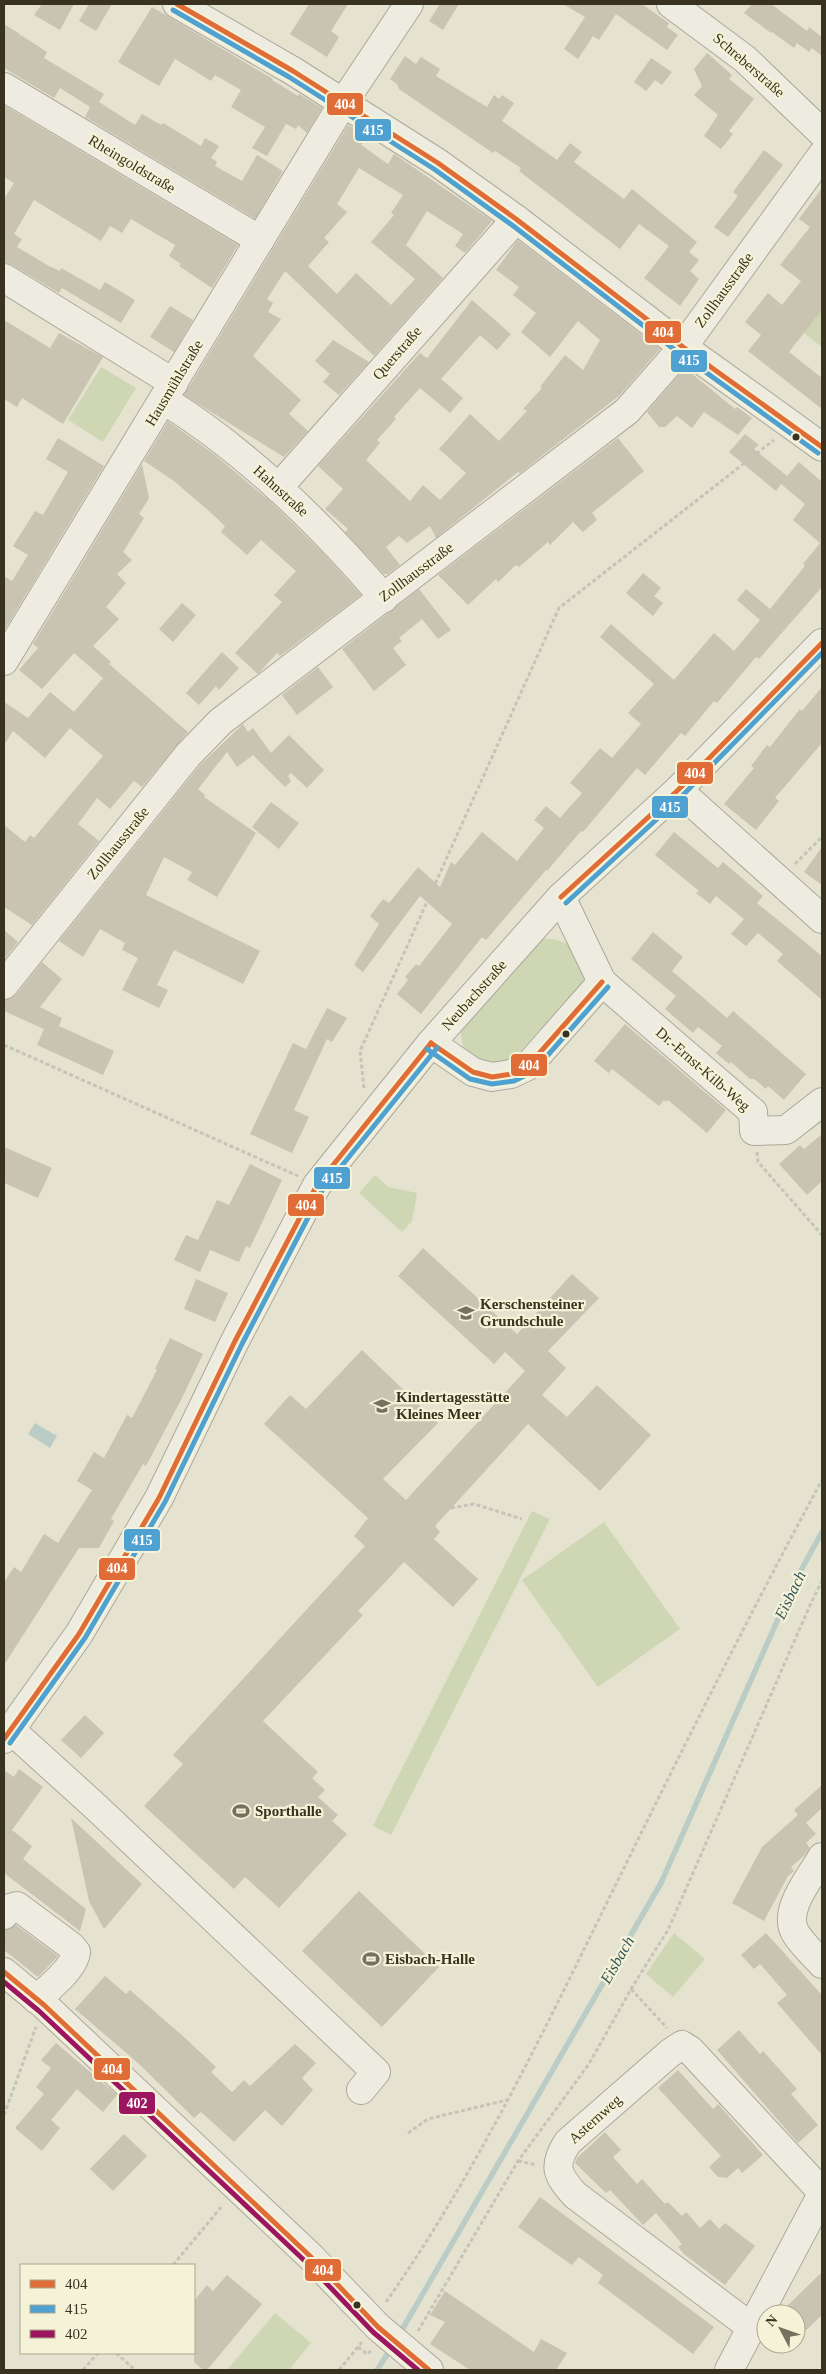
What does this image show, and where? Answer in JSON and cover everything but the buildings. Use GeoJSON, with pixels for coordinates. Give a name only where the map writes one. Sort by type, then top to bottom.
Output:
{"type":"FeatureCollection","features":[{"type":"Feature","properties":{"kind":"street"},"geometry":{"type":"LineString","coordinates":[[177,4],[343,103],[438,163],[516,219],[683,347],[822,447]]}},
{"type":"Feature","properties":{"kind":"street","name":"Hausmühlstraße"},"geometry":{"type":"LineString","coordinates":[[4,661],[343,103],[410,4]]}},
{"type":"Feature","properties":{"kind":"street","name":"Schreberstraße"},"geometry":{"type":"LineString","coordinates":[[671,4],[746,59],[822,132]]}},
{"type":"Feature","properties":{"kind":"street","name":"Rheingoldstraße"},"geometry":{"type":"LineString","coordinates":[[4,87],[260,240]]}},
{"type":"Feature","properties":{"kind":"street","name":"Zollhausstraße"},"geometry":{"type":"LineString","coordinates":[[4,985],[188,755],[220,722],[627,411],[683,347],[822,155]]}},
{"type":"Feature","properties":{"kind":"street","name":"Querstraße"},"geometry":{"type":"LineString","coordinates":[[278,488],[516,219]]}},
{"type":"Feature","properties":{"kind":"street","name":"Hahnstraße"},"geometry":{"type":"LineString","coordinates":[[4,278],[169,392],[203,425],[321,527],[384,598]]}},
{"type":"Feature","properties":{"kind":"street","name":"Neubachstraße"},"geometry":{"type":"LineString","coordinates":[[7,1735],[79,1634],[154,1507],[236,1341],[317,1185],[431,1043],[561,897],[678,790],[822,643]]}},
{"type":"Feature","properties":{"kind":"street"},"geometry":{"type":"LineString","coordinates":[[678,790],[822,919]]}},
{"type":"Feature","properties":{"kind":"street","name":"Dr.-Ernst-Kilb-Weg"},"geometry":{"type":"LineString","coordinates":[[561,897],[602,982],[753,1112],[754,1131],[786,1130],[822,1102]]}},
{"type":"Feature","properties":{"kind":"street"},"geometry":{"type":"LineString","coordinates":[[431,1043],[473,1072],[492,1076],[511,1074],[528,1066],[602,982]]}},
{"type":"Feature","properties":{"kind":"street"},"geometry":{"type":"LineString","coordinates":[[7,1735],[98,1808],[376,2072],[361,2090]]}},
{"type":"Feature","properties":{"kind":"street"},"geometry":{"type":"LineString","coordinates":[[822,1857],[794,1907],[791,1921],[796,1934],[822,1964]]}},
{"type":"Feature","properties":{"kind":"street"},"geometry":{"type":"LineString","coordinates":[[4,1915],[10,1908],[16,1906],[71,1946],[76,1952],[70,1966],[40,2002]]}},
{"type":"Feature","properties":{"kind":"street"},"geometry":{"type":"LineString","coordinates":[[4,1972],[40,2002],[238,2188],[311,2257],[375,2324],[415,2359]]}},
{"type":"Feature","properties":{"kind":"street"},"geometry":{"type":"LineString","coordinates":[[682,2046],[690,2050],[822,2193],[728,2370]]}},
{"type":"Feature","properties":{"kind":"street","name":"Asternweg"},"geometry":{"type":"LineString","coordinates":[[682,2046],[670,2053],[568,2142],[559,2156],[557,2168],[562,2180],[575,2195],[751,2327]]}},
{"type":"Feature","properties":{"kind":"path"},"geometry":{"type":"LineString","coordinates":[[368,1120],[360,1051],[559,608],[752,459],[792,425]]}},
{"type":"Feature","properties":{"kind":"path"},"geometry":{"type":"LineString","coordinates":[[779,881],[822,837]]}},
{"type":"Feature","properties":{"kind":"path"},"geometry":{"type":"LineString","coordinates":[[4,1045],[317,1185]]}},
{"type":"Feature","properties":{"kind":"path"},"geometry":{"type":"LineString","coordinates":[[754,1131],[758,1162],[822,1235]]}},
{"type":"Feature","properties":{"kind":"path"},"geometry":{"type":"LineString","coordinates":[[339,2370],[375,2324],[508,2100],[731,1655],[822,1480]]}},
{"type":"Feature","properties":{"kind":"path"},"geometry":{"type":"LineString","coordinates":[[452,1508],[474,1504],[522,1519]]}},
{"type":"Feature","properties":{"kind":"path"},"geometry":{"type":"LineString","coordinates":[[415,2359],[414,2338],[472,2236],[518,2161],[589,2064],[630,1989],[668,1930],[810,1603],[822,1581]]}},
{"type":"Feature","properties":{"kind":"path"},"geometry":{"type":"LineString","coordinates":[[630,1989],[682,2046]]}},
{"type":"Feature","properties":{"kind":"path"},"geometry":{"type":"LineString","coordinates":[[4,2115],[40,2002]]}},
{"type":"Feature","properties":{"kind":"path"},"geometry":{"type":"LineString","coordinates":[[408,2133],[428,2119],[508,2100]]}},
{"type":"Feature","properties":{"kind":"path"},"geometry":{"type":"LineString","coordinates":[[174,2264],[238,2188]]}},
{"type":"Feature","properties":{"kind":"path"},"geometry":{"type":"LineString","coordinates":[[358,2347],[368,2354]]}},
{"type":"Feature","properties":{"kind":"path"},"geometry":{"type":"LineString","coordinates":[[83,2370],[97,2354]]}},
{"type":"Feature","properties":{"kind":"path"},"geometry":{"type":"LineString","coordinates":[[117,2354],[135,2370]]}},
{"type":"Feature","properties":{"kind":"green space"},"geometry":{"type":"Polygon","coordinates":[[[822,310],[822,347],[804,333],[822,310]]]}},
{"type":"Feature","properties":{"kind":"green space"},"geometry":{"type":"Polygon","coordinates":[[[101,367],[136,388],[103,442],[68,420],[101,367]]]}},
{"type":"Feature","properties":{"kind":"green space"},"geometry":{"type":"Polygon","coordinates":[[[542,939],[560,941],[573,950],[582,963],[584,981],[504,1069],[494,1070],[464,1052],[460,1030],[542,939]]]}},
{"type":"Feature","properties":{"kind":"green space"},"geometry":{"type":"Polygon","coordinates":[[[375,1175],[388,1187],[417,1193],[412,1221],[402,1232],[359,1193],[375,1175]]]}},
{"type":"Feature","properties":{"kind":"green space"},"geometry":{"type":"Polygon","coordinates":[[[532,1511],[550,1519],[391,1835],[373,1826],[532,1511]]]}},
{"type":"Feature","properties":{"kind":"green space"},"geometry":{"type":"Polygon","coordinates":[[[604,1522],[680,1629],[598,1687],[522,1580],[604,1522]]]}},
{"type":"Feature","properties":{"kind":"green space"},"geometry":{"type":"Polygon","coordinates":[[[674,1933],[705,1959],[673,1997],[646,1974],[674,1933]]]}},
{"type":"Feature","properties":{"kind":"green space"},"geometry":{"type":"Polygon","coordinates":[[[275,2313],[311,2343],[289,2370],[227,2370],[275,2313]]]}},
{"type":"Feature","properties":{"kind":"shaded area"},"geometry":{"type":"Polygon","coordinates":[[[35,1423],[57,1436],[50,1448],[28,1434],[35,1423]]]}},
{"type":"Feature","properties":{"kind":"waterway","name":"Eisbach"},"geometry":{"type":"LineString","coordinates":[[399,2335],[661,1883],[794,1583],[822,1532]]}},
{"type":"Feature","properties":{"kind":"waterway","name":"Eisbach"},"geometry":{"type":"LineString","coordinates":[[377,2370],[392,2347]]}},
{"type":"Feature","properties":{"kind":"transit line","name":"404"},"geometry":{"type":"LineString","coordinates":[[177,4],[293,71],[438,163],[516,219],[683,347],[822,447]]}},
{"type":"Feature","properties":{"kind":"transit line","name":"415"},"geometry":{"type":"LineString","coordinates":[[173,10],[289,77],[434,169],[512,225],[679,353],[818,453]]}},
{"type":"Feature","properties":{"kind":"transit line","name":"404"},"geometry":{"type":"LineString","coordinates":[[561,897],[678,790],[822,643]]}},
{"type":"Feature","properties":{"kind":"transit line","name":"415"},"geometry":{"type":"LineString","coordinates":[[566,903],[683,795],[822,653]]}},
{"type":"Feature","properties":{"kind":"transit line","name":"404"},"geometry":{"type":"LineString","coordinates":[[431,1043],[473,1072],[492,1077],[511,1074],[528,1066],[602,982]]}},
{"type":"Feature","properties":{"kind":"transit line","name":"415"},"geometry":{"type":"LineString","coordinates":[[427,1049],[470,1079],[492,1084],[514,1081],[533,1072],[608,987]]}},
{"type":"Feature","properties":{"kind":"transit line","name":"404"},"geometry":{"type":"LineString","coordinates":[[4,1739],[79,1634],[159,1498],[235,1341],[317,1185],[431,1043]]}},
{"type":"Feature","properties":{"kind":"transit line","name":"415"},"geometry":{"type":"LineString","coordinates":[[10,1743],[85,1638],[165,1502],[242,1344],[323,1189],[437,1048]]}},
{"type":"Feature","properties":{"kind":"transit line","name":"404"},"geometry":{"type":"LineString","coordinates":[[4,1972],[44,2005],[311,2257],[378,2327],[429,2370]]}},
{"type":"Feature","properties":{"kind":"transit line","name":"402"},"geometry":{"type":"LineString","coordinates":[[4,1982],[39,2011],[306,2262],[373,2332],[418,2370]]}},
{"type":"Feature","properties":{"kind":"place","name":"Kerschensteiner Grundschule"},"geometry":{"type":"Point","coordinates":[466,1313]}},
{"type":"Feature","properties":{"kind":"place","name":"Kindertagesstätte Kleines Meer"},"geometry":{"type":"Point","coordinates":[382,1406]}},
{"type":"Feature","properties":{"kind":"place","name":"Sporthalle"},"geometry":{"type":"Point","coordinates":[241,1811]}},
{"type":"Feature","properties":{"kind":"place","name":"Eisbach-Halle"},"geometry":{"type":"Point","coordinates":[371,1959]}}]}
